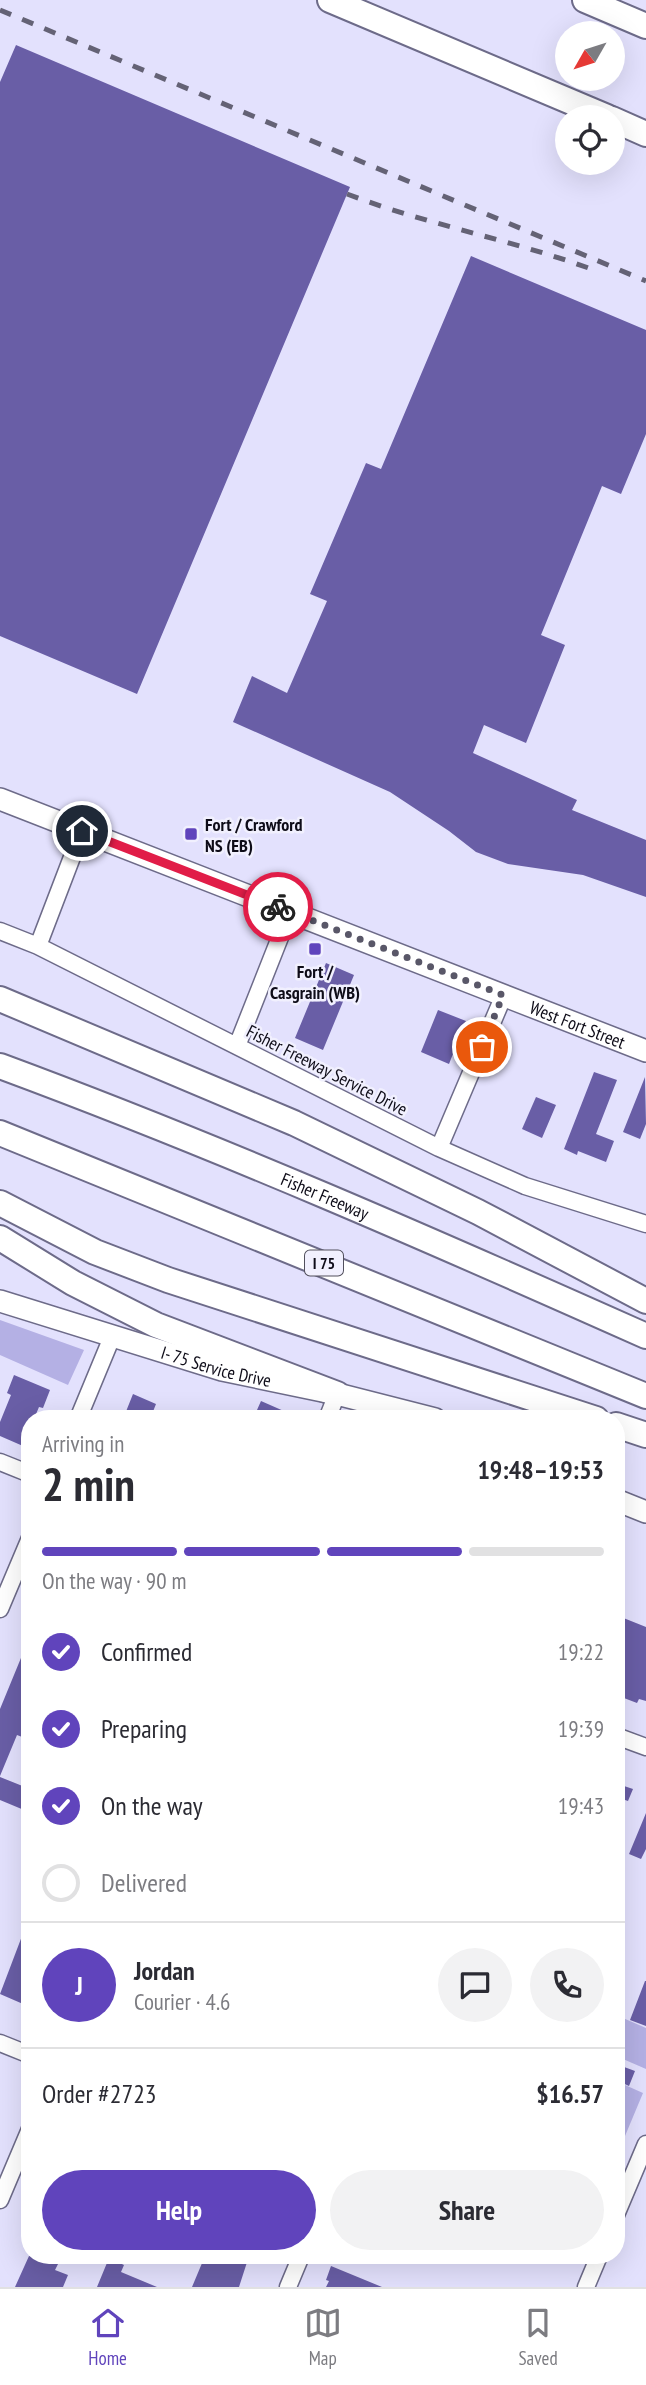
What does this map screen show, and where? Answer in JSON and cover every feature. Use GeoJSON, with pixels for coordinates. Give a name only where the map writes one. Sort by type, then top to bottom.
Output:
{"type":"FeatureCollection","features":[{"type":"Feature","properties":{"kind":"highway"},"geometry":{"type":"LineString","coordinates":[[330,0],[579,105]]}},
{"type":"Feature","properties":{"kind":"highway"},"geometry":{"type":"LineString","coordinates":[[584,0],[646,26]]}},
{"type":"Feature","properties":{"kind":"highway"},"geometry":{"type":"LineString","coordinates":[[625,125],[646,134]]}},
{"type":"Feature","properties":{"kind":"highway"},"geometry":{"type":"LineString","coordinates":[[0,999],[294,1123],[478,1212],[646,1301]]}},
{"type":"Feature","properties":{"kind":"highway","name":"Fisher Freeway"},"geometry":{"type":"LineString","coordinates":[[0,1066],[430,1241],[646,1336]]}},
{"type":"Feature","properties":{"kind":"highway","name":"I 75"},"geometry":{"type":"LineString","coordinates":[[0,1133],[646,1396]]}},
{"type":"Feature","properties":{"kind":"highway"},"geometry":{"type":"LineString","coordinates":[[0,1203],[94,1252],[156,1276],[567,1410]]}},
{"type":"Feature","properties":{"kind":"highway"},"geometry":{"type":"LineString","coordinates":[[0,1238],[73,1283],[156,1325],[338,1394]]}},
{"type":"Feature","properties":{"kind":"highway"},"geometry":{"type":"LineString","coordinates":[[625,1428],[646,1435]]}},
{"type":"Feature","properties":{"kind":"main road","name":"West Fort Street"},"geometry":{"type":"LineString","coordinates":[[0,799],[646,1051]]}},
{"type":"Feature","properties":{"kind":"main road","name":"I- 75 Service Drive"},"geometry":{"type":"LineString","coordinates":[[0,1301],[222,1370],[400,1410]]}},
{"type":"Feature","properties":{"kind":"main road"},"geometry":{"type":"LineString","coordinates":[[625,1504],[646,1513]]}},
{"type":"Feature","properties":{"kind":"street"},"geometry":{"type":"LineString","coordinates":[[38,946],[82,831]]}},
{"type":"Feature","properties":{"kind":"street"},"geometry":{"type":"LineString","coordinates":[[237,1046],[290,912]]}},
{"type":"Feature","properties":{"kind":"street","name":"Fisher Freeway Service Drive"},"geometry":{"type":"LineString","coordinates":[[0,931],[38,946],[439,1148],[525,1186],[646,1224]]}},
{"type":"Feature","properties":{"kind":"street"},"geometry":{"type":"LineString","coordinates":[[439,1148],[503,995]]}},
{"type":"Feature","properties":{"kind":"street"},"geometry":{"type":"LineString","coordinates":[[82,1410],[111,1337]]}},
{"type":"Feature","properties":{"kind":"street"},"geometry":{"type":"LineString","coordinates":[[331,1410],[338,1394]]}},
{"type":"Feature","properties":{"kind":"street"},"geometry":{"type":"LineString","coordinates":[[0,1462],[21,1470]]}},
{"type":"Feature","properties":{"kind":"street"},"geometry":{"type":"LineString","coordinates":[[0,1609],[21,1559]]}},
{"type":"Feature","properties":{"kind":"street"},"geometry":{"type":"LineString","coordinates":[[625,1739],[646,1747]]}},
{"type":"Feature","properties":{"kind":"street"},"geometry":{"type":"LineString","coordinates":[[0,2043],[21,2051]]}},
{"type":"Feature","properties":{"kind":"street"},"geometry":{"type":"LineString","coordinates":[[625,2194],[646,2144]]}},
{"type":"Feature","properties":{"kind":"street"},"geometry":{"type":"LineString","coordinates":[[0,2200],[21,2150]]}},
{"type":"Feature","properties":{"kind":"street"},"geometry":{"type":"LineString","coordinates":[[288,2287],[298,2264]]}},
{"type":"Feature","properties":{"kind":"street"},"geometry":{"type":"LineString","coordinates":[[586,2287],[596,2264]]}},
{"type":"Feature","properties":{"kind":"shaded area"},"geometry":{"type":"Polygon","coordinates":[[[0,1320],[84,1350],[68,1385],[0,1355],[0,1320]]]}},
{"type":"Feature","properties":{"kind":"shaded area"},"geometry":{"type":"Polygon","coordinates":[[[625,2019],[646,2028],[646,2069],[625,2060],[625,2019]]]}},
{"type":"Feature","properties":{"kind":"shaded area"},"geometry":{"type":"Polygon","coordinates":[[[625,2085],[643,2093],[625,2136],[625,2085]]]}},
{"type":"Feature","properties":{"kind":"building"},"geometry":{"type":"Polygon","coordinates":[[[16,45],[350,187],[137,694],[0,636],[0,82],[16,45]]]}},
{"type":"Feature","properties":{"kind":"building"},"geometry":{"type":"Polygon","coordinates":[[[471,256],[646,330],[646,434],[621,494],[602,486],[541,635],[565,645],[526,743],[484,725],[473,753],[577,800],[572,810],[646,840],[646,897],[583,875],[508,864],[476,852],[390,792],[233,722],[252,676],[287,693],[327,601],[310,594],[366,463],[381,469],[471,256]]]}},
{"type":"Feature","properties":{"kind":"building"},"geometry":{"type":"Polygon","coordinates":[[[326,963],[354,975],[323,1050],[295,1038],[326,963]]]}},
{"type":"Feature","properties":{"kind":"building"},"geometry":{"type":"Polygon","coordinates":[[[438,1010],[466,1021],[449,1064],[421,1052],[438,1010]]]}},
{"type":"Feature","properties":{"kind":"building"},"geometry":{"type":"Polygon","coordinates":[[[594,1072],[617,1080],[596,1134],[614,1141],[606,1162],[578,1151],[577,1155],[564,1149],[594,1072]]]}},
{"type":"Feature","properties":{"kind":"building"},"geometry":{"type":"Polygon","coordinates":[[[645,1077],[646,1124],[640,1139],[623,1132],[645,1077]]]}},
{"type":"Feature","properties":{"kind":"building"},"geometry":{"type":"Polygon","coordinates":[[[536,1097],[556,1105],[542,1138],[522,1129],[536,1097]]]}},
{"type":"Feature","properties":{"kind":"building"},"geometry":{"type":"Polygon","coordinates":[[[14,1375],[50,1390],[43,1408],[21,1410],[21,1445],[0,1436],[0,1422],[11,1395],[7,1393],[14,1375]]]}},
{"type":"Feature","properties":{"kind":"building"},"geometry":{"type":"Polygon","coordinates":[[[133,1394],[156,1404],[154,1410],[127,1410],[133,1394]]]}},
{"type":"Feature","properties":{"kind":"building"},"geometry":{"type":"Polygon","coordinates":[[[261,1401],[282,1410],[257,1410],[261,1401]]]}},
{"type":"Feature","properties":{"kind":"building"},"geometry":{"type":"Polygon","coordinates":[[[625,1619],[646,1627],[646,1701],[639,1699],[637,1703],[625,1698],[625,1619]]]}},
{"type":"Feature","properties":{"kind":"building"},"geometry":{"type":"Polygon","coordinates":[[[21,1658],[21,1737],[17,1735],[0,1776],[0,1709],[21,1658]]]}},
{"type":"Feature","properties":{"kind":"building"},"geometry":{"type":"Polygon","coordinates":[[[0,1777],[21,1785],[21,1809],[0,1800],[0,1777]]]}},
{"type":"Feature","properties":{"kind":"building"},"geometry":{"type":"Polygon","coordinates":[[[625,1786],[633,1789],[628,1801],[625,1800],[625,1786]]]}},
{"type":"Feature","properties":{"kind":"building"},"geometry":{"type":"Polygon","coordinates":[[[646,1813],[646,1849],[641,1859],[629,1854],[646,1813]]]}},
{"type":"Feature","properties":{"kind":"building"},"geometry":{"type":"Polygon","coordinates":[[[21,1939],[21,2003],[0,1994],[21,1939]]]}},
{"type":"Feature","properties":{"kind":"building"},"geometry":{"type":"Polygon","coordinates":[[[646,1981],[646,2026],[630,2020],[646,1981]]]}},
{"type":"Feature","properties":{"kind":"building"},"geometry":{"type":"Polygon","coordinates":[[[625,2067],[635,2071],[629,2086],[625,2084],[625,2067]]]}},
{"type":"Feature","properties":{"kind":"building"},"geometry":{"type":"Polygon","coordinates":[[[25,2264],[58,2264],[55,2270],[68,2275],[63,2287],[15,2287],[25,2264]]]}},
{"type":"Feature","properties":{"kind":"building"},"geometry":{"type":"Polygon","coordinates":[[[107,2264],[122,2264],[124,2265],[121,2272],[157,2287],[97,2287],[107,2264]]]}},
{"type":"Feature","properties":{"kind":"building"},"geometry":{"type":"Polygon","coordinates":[[[202,2264],[246,2264],[239,2287],[192,2287],[202,2264]]]}},
{"type":"Feature","properties":{"kind":"building"},"geometry":{"type":"Polygon","coordinates":[[[331,2266],[382,2287],[326,2287],[331,2266]]]}},
{"type":"Feature","properties":{"kind":"railway"},"geometry":{"type":"LineString","coordinates":[[0,10],[646,281]]}},
{"type":"Feature","properties":{"kind":"railway"},"geometry":{"type":"LineString","coordinates":[[347,194],[408,215],[594,270]]}},
{"type":"Feature","properties":{"kind":"way so far"},"geometry":{"type":"LineString","coordinates":[[278,907],[503,995],[482,1047]]}},
{"type":"Feature","properties":{"kind":"place","name":"Fort / Crawford NS (EB)"},"geometry":{"type":"Point","coordinates":[191,834]}},
{"type":"Feature","properties":{"kind":"place","name":"Fort / Casgrain (WB)"},"geometry":{"type":"Point","coordinates":[315,949]}},
{"type":"Feature","properties":{"kind":"route"},"geometry":{"type":"LineString","coordinates":[[82,831],[278,907]]}}]}
